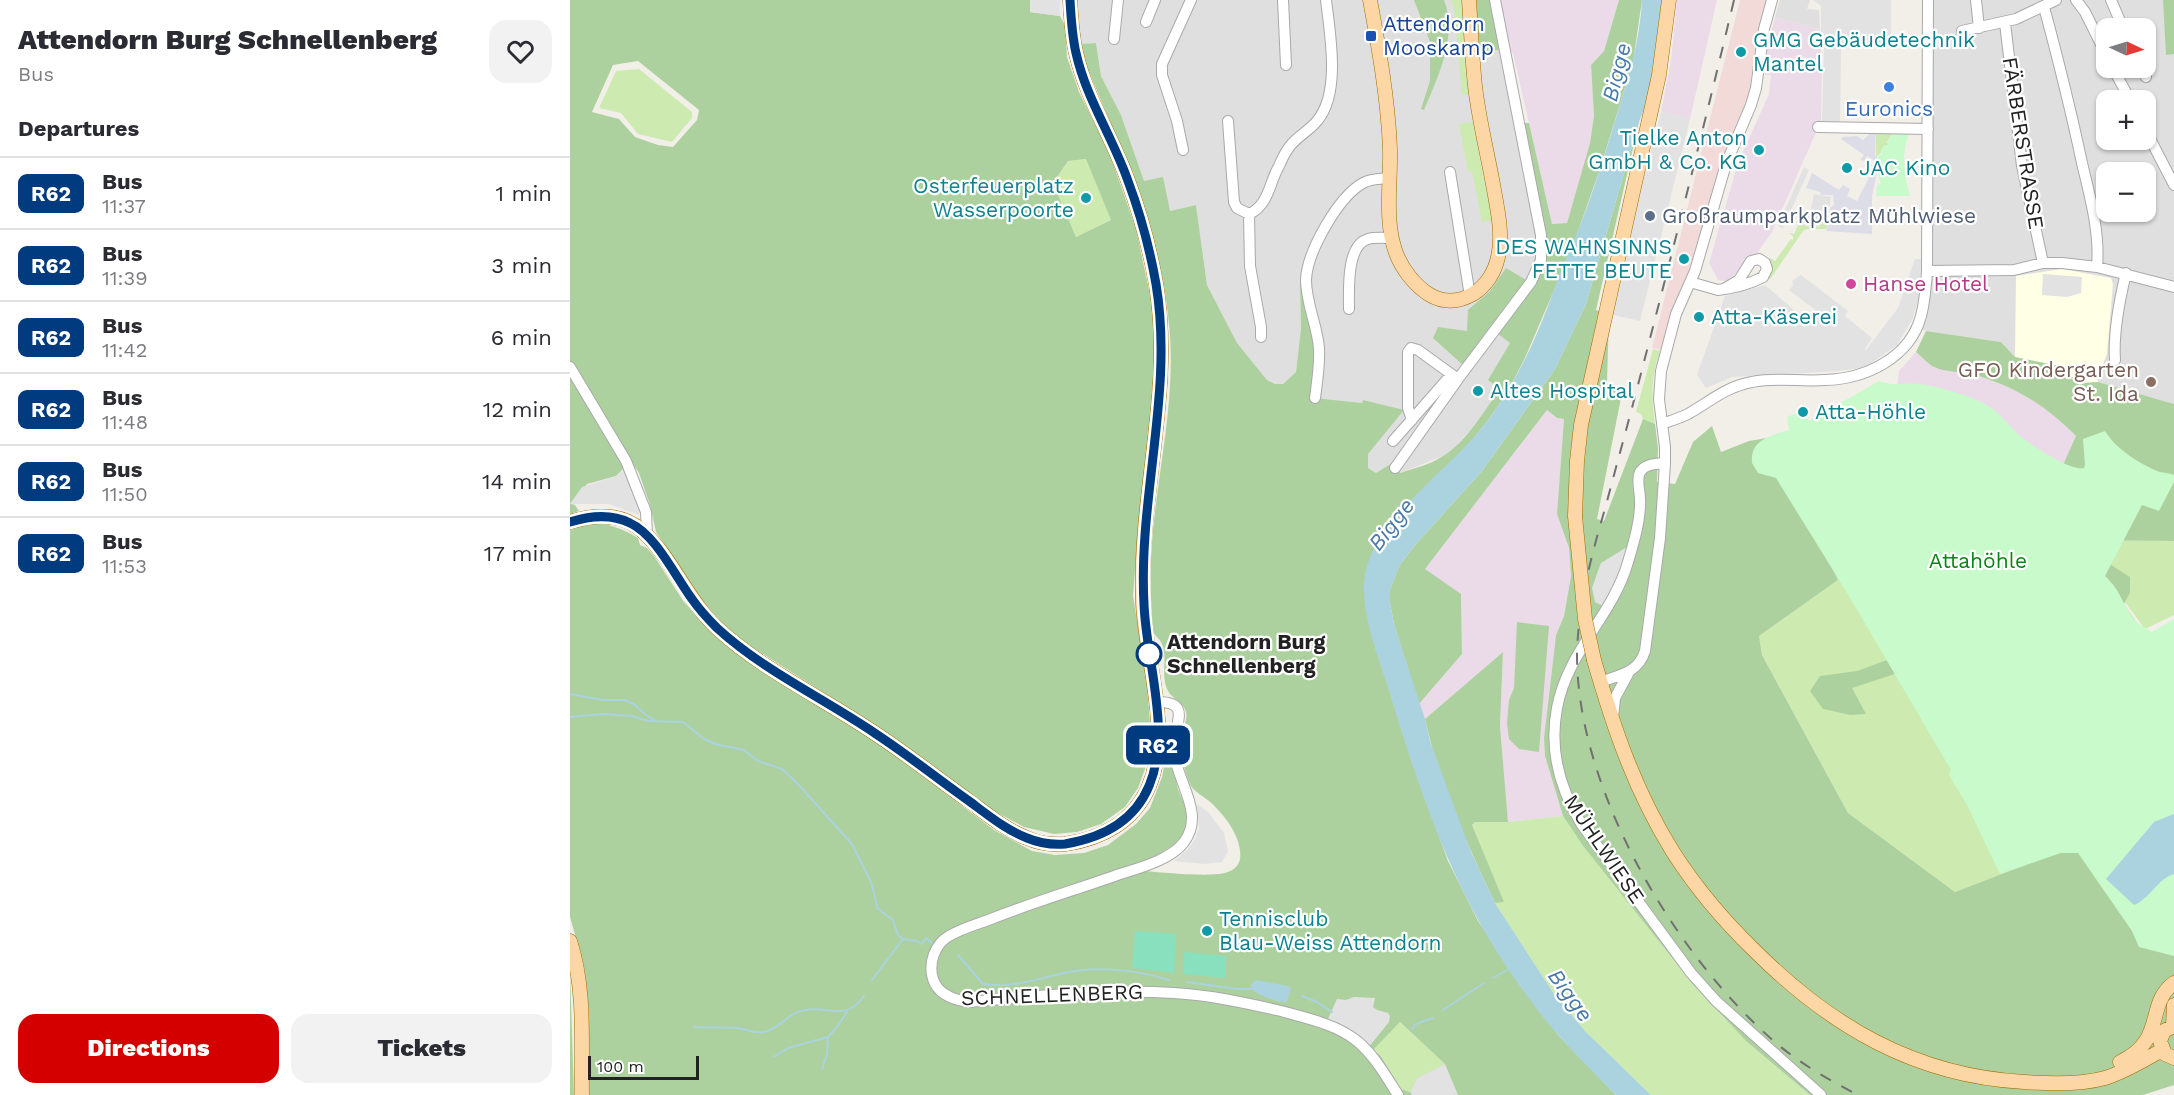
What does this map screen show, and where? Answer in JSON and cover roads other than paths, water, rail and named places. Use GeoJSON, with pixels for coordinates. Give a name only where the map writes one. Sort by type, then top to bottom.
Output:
{"type":"FeatureCollection","features":[{"type":"Feature","properties":{"kind":"main road"},"geometry":{"type":"LineString","coordinates":[[570,522],[595,516],[616,518],[632,523],[661,553],[693,602],[726,636],[792,682],[875,733],[996,820],[1028,839],[1059,845],[1086,840],[1101,835],[1116,826],[1137,807],[1149,787],[1156,762],[1158,734],[1156,702],[1145,630],[1142,575],[1145,512],[1161,387],[1159,308],[1150,259],[1128,180],[1084,82],[1071,25],[1070,0]]}},
{"type":"Feature","properties":{"kind":"main road"},"geometry":{"type":"LineString","coordinates":[[1370,0],[1379,45],[1384,91],[1392,238],[1403,267],[1414,283],[1428,294],[1440,300],[1450,301],[1470,296],[1481,289],[1491,276],[1497,261],[1500,241],[1497,211],[1475,87],[1469,0]]}},
{"type":"Feature","properties":{"kind":"main road"},"geometry":{"type":"LineString","coordinates":[[1669,0],[1659,75],[1581,425],[1577,461],[1575,516],[1585,619],[1600,682],[1634,781],[1674,853],[1725,920],[1791,986],[1863,1036],[1925,1064],[1991,1079],[2045,1083],[2104,1078],[2168,1054],[2160,1041],[2164,1031],[2173,1026],[2174,1005]]}},
{"type":"Feature","properties":{"kind":"main road"},"geometry":{"type":"LineString","coordinates":[[570,941],[578,973],[582,1095]]}},
{"type":"Feature","properties":{"kind":"main road"},"geometry":{"type":"LineString","coordinates":[[2071,1082],[2093,1071],[2112,1066],[2140,1050],[2152,1032],[2165,993],[2174,983]]}},
{"type":"Feature","properties":{"kind":"street"},"geometry":{"type":"LineString","coordinates":[[1114,39],[1118,0]]}},
{"type":"Feature","properties":{"kind":"street"},"geometry":{"type":"LineString","coordinates":[[1146,22],[1155,0]]}},
{"type":"Feature","properties":{"kind":"street"},"geometry":{"type":"LineString","coordinates":[[1183,150],[1177,121],[1162,75],[1162,64],[1191,0]]}},
{"type":"Feature","properties":{"kind":"street"},"geometry":{"type":"LineString","coordinates":[[1283,0],[1286,65]]}},
{"type":"Feature","properties":{"kind":"street"},"geometry":{"type":"LineString","coordinates":[[1228,121],[1233,202],[1237,208],[1249,214],[1257,211],[1265,202],[1275,173],[1290,146],[1317,121],[1324,109],[1332,75],[1326,0]]}},
{"type":"Feature","properties":{"kind":"street"},"geometry":{"type":"LineString","coordinates":[[1393,441],[1454,377],[1531,282],[1542,253],[1541,234],[1495,0]]}},
{"type":"Feature","properties":{"kind":"street"},"geometry":{"type":"LineString","coordinates":[[1600,682],[1628,674],[1637,667],[1647,642],[1660,538],[1665,463],[1659,399],[1661,371],[1676,314],[1690,282],[1726,164],[1751,105],[1772,0]]}},
{"type":"Feature","properties":{"kind":"street"},"geometry":{"type":"LineString","coordinates":[[1662,424],[1688,414],[1726,390],[1750,382],[1836,380],[1862,374],[1884,363],[1904,346],[1921,318],[1927,271],[1929,0]]}},
{"type":"Feature","properties":{"kind":"street"},"geometry":{"type":"LineString","coordinates":[[1976,0],[1979,28]]}},
{"type":"Feature","properties":{"kind":"street"},"geometry":{"type":"LineString","coordinates":[[1962,31],[2005,23],[2056,0]]}},
{"type":"Feature","properties":{"kind":"street"},"geometry":{"type":"LineString","coordinates":[[2076,0],[2096,34]]}},
{"type":"Feature","properties":{"kind":"street"},"geometry":{"type":"LineString","coordinates":[[2111,0],[2119,18]]}},
{"type":"Feature","properties":{"kind":"street"},"geometry":{"type":"LineString","coordinates":[[2044,7],[2063,75],[2091,204],[2097,236],[2097,267]]}},
{"type":"Feature","properties":{"kind":"street","name":"FÄRBERSTRASSE"},"geometry":{"type":"LineString","coordinates":[[2005,23],[2022,166],[2043,264]]}},
{"type":"Feature","properties":{"kind":"street"},"geometry":{"type":"LineString","coordinates":[[1818,127],[1928,129]]}},
{"type":"Feature","properties":{"kind":"street"},"geometry":{"type":"LineString","coordinates":[[2156,150],[2174,185]]}},
{"type":"Feature","properties":{"kind":"street"},"geometry":{"type":"LineString","coordinates":[[1450,172],[1470,296]]}},
{"type":"Feature","properties":{"kind":"street"},"geometry":{"type":"LineString","coordinates":[[1315,398],[1319,348],[1306,290],[1308,263],[1320,236],[1348,196],[1372,179],[1390,178]]}},
{"type":"Feature","properties":{"kind":"street"},"geometry":{"type":"LineString","coordinates":[[1249,214],[1250,266],[1261,337]]}},
{"type":"Feature","properties":{"kind":"street"},"geometry":{"type":"LineString","coordinates":[[1349,309],[1350,274],[1356,248],[1370,238],[1392,238]]}},
{"type":"Feature","properties":{"kind":"street"},"geometry":{"type":"LineString","coordinates":[[1690,282],[1711,289],[1724,289],[1754,281],[1765,275],[1767,266],[1763,261],[1756,259],[1751,261],[1739,280],[1724,289]]}},
{"type":"Feature","properties":{"kind":"street"},"geometry":{"type":"LineString","coordinates":[[1927,271],[2014,270],[2062,262],[2126,273],[2174,287]]}},
{"type":"Feature","properties":{"kind":"street"},"geometry":{"type":"LineString","coordinates":[[1747,266],[1744,279],[1754,281]]}},
{"type":"Feature","properties":{"kind":"street"},"geometry":{"type":"LineString","coordinates":[[2115,360],[2114,347],[2119,304],[2126,273]]}},
{"type":"Feature","properties":{"kind":"street"},"geometry":{"type":"LineString","coordinates":[[1412,420],[1408,408],[1408,352],[1411,348],[1418,350],[1454,377]]}},
{"type":"Feature","properties":{"kind":"street"},"geometry":{"type":"LineString","coordinates":[[570,367],[626,461],[646,512],[647,537]]}},
{"type":"Feature","properties":{"kind":"street"},"geometry":{"type":"LineString","coordinates":[[1395,468],[1454,377]]}},
{"type":"Feature","properties":{"kind":"street","name":"MÜHLWIESE"},"geometry":{"type":"LineString","coordinates":[[1665,463],[1650,465],[1640,472],[1638,481],[1640,508],[1622,584],[1577,654],[1561,688],[1554,726],[1554,756],[1571,807],[1582,825],[1691,973],[1716,1001],[1821,1095]]}},
{"type":"Feature","properties":{"kind":"street"},"geometry":{"type":"LineString","coordinates":[[1612,719],[1615,698],[1628,674]]}},
{"type":"Feature","properties":{"kind":"street","name":"SCHNELLENBERG"},"geometry":{"type":"LineString","coordinates":[[1156,702],[1176,704],[1179,710],[1174,746],[1175,760],[1192,813],[1192,824],[1184,842],[1178,849],[1154,863],[1005,913],[949,936],[938,946],[934,954],[932,972],[937,987],[951,998],[969,1002],[1083,994],[1164,993],[1214,997],[1254,1005],[1305,1017],[1340,1030],[1357,1041],[1379,1066],[1398,1095]]}},
{"type":"Feature","properties":{"kind":"water"},"geometry":{"type":"Polygon","coordinates":[[[1642,0],[1664,0],[1655,62],[1649,93],[1586,304],[1555,369],[1482,471],[1399,566],[1390,590],[1394,624],[1430,741],[1471,852],[1495,903],[1554,994],[1585,1031],[1651,1095],[1616,1095],[1560,1037],[1523,990],[1488,937],[1456,877],[1424,797],[1369,627],[1364,580],[1375,547],[1388,528],[1420,491],[1486,423],[1509,389],[1529,351],[1599,173],[1632,62],[1639,31],[1642,0]]]}},
{"type":"Feature","properties":{"kind":"water"},"geometry":{"type":"Polygon","coordinates":[[[2174,814],[2174,874],[2163,880],[2145,898],[2134,905],[2106,879],[2154,822],[2174,814]]]}},
{"type":"Feature","properties":{"kind":"water"},"geometry":{"type":"Polygon","coordinates":[[[1255,980],[1288,986],[1291,989],[1287,1002],[1268,998],[1251,989],[1255,980]]]}},
{"type":"Feature","properties":{"kind":"waterway"},"geometry":{"type":"LineString","coordinates":[[570,694],[603,700],[625,700],[656,721]]}},
{"type":"Feature","properties":{"kind":"waterway"},"geometry":{"type":"LineString","coordinates":[[570,717],[602,714],[632,716],[648,721],[683,722],[703,738],[715,744],[744,750],[758,761],[782,769],[852,844],[871,882],[878,909],[893,920],[898,935],[903,939],[922,944],[926,938],[934,945]]}},
{"type":"Feature","properties":{"kind":"waterway"},"geometry":{"type":"LineString","coordinates":[[872,980],[903,939]]}},
{"type":"Feature","properties":{"kind":"waterway"},"geometry":{"type":"LineString","coordinates":[[958,955],[983,984],[1029,982],[1069,972],[1098,969],[1142,973],[1169,980]]}},
{"type":"Feature","properties":{"kind":"waterway"},"geometry":{"type":"LineString","coordinates":[[1493,978],[1509,969]]}},
{"type":"Feature","properties":{"kind":"waterway"},"geometry":{"type":"LineString","coordinates":[[1187,982],[1251,989]]}},
{"type":"Feature","properties":{"kind":"waterway"},"geometry":{"type":"LineString","coordinates":[[1443,1010],[1484,983]]}},
{"type":"Feature","properties":{"kind":"waterway"},"geometry":{"type":"LineString","coordinates":[[694,1027],[737,1028],[764,1032],[805,1010],[843,1011],[850,1009],[864,996]]}},
{"type":"Feature","properties":{"kind":"waterway"},"geometry":{"type":"LineString","coordinates":[[1302,996],[1332,1012]]}},
{"type":"Feature","properties":{"kind":"waterway"},"geometry":{"type":"LineString","coordinates":[[774,1057],[788,1048],[828,1037],[847,1012]]}},
{"type":"Feature","properties":{"kind":"waterway"},"geometry":{"type":"LineString","coordinates":[[1412,1029],[1416,1024],[1433,1018]]}},
{"type":"Feature","properties":{"kind":"waterway"},"geometry":{"type":"LineString","coordinates":[[822,1069],[827,1054],[828,1037]]}},
{"type":"Feature","properties":{"kind":"railway"},"geometry":{"type":"LineString","coordinates":[[1734,0],[1672,253],[1587,579],[1580,617],[1577,655],[1581,707],[1594,760],[1613,814],[1639,867],[1669,918],[1702,965],[1738,1007],[1776,1043],[1795,1058],[1858,1095]]}},
{"type":"Feature","properties":{"kind":"place","name":"Attendorn Mooskamp"},"geometry":{"type":"Point","coordinates":[1371,36]}},
{"type":"Feature","properties":{"kind":"place","name":"GMG Gebäudetechnik Mantel"},"geometry":{"type":"Point","coordinates":[1741,52]}},
{"type":"Feature","properties":{"kind":"place","name":"Euronics"},"geometry":{"type":"Point","coordinates":[1889,87]}},
{"type":"Feature","properties":{"kind":"place","name":"Tielke Anton GmbH & Co. KG"},"geometry":{"type":"Point","coordinates":[1759,150]}},
{"type":"Feature","properties":{"kind":"place","name":"JAC Kino"},"geometry":{"type":"Point","coordinates":[1847,168]}},
{"type":"Feature","properties":{"kind":"place","name":"Osterfeuerplatz Wasserpoorte"},"geometry":{"type":"Point","coordinates":[1086,198]}},
{"type":"Feature","properties":{"kind":"place","name":"Großraumparkplatz Mühlwiese"},"geometry":{"type":"Point","coordinates":[1650,216]}},
{"type":"Feature","properties":{"kind":"place","name":"DES WAHNSINNS FETTE BEUTE"},"geometry":{"type":"Point","coordinates":[1684,259]}},
{"type":"Feature","properties":{"kind":"place","name":"Hanse Hotel"},"geometry":{"type":"Point","coordinates":[1851,284]}},
{"type":"Feature","properties":{"kind":"place","name":"Atta-Käserei"},"geometry":{"type":"Point","coordinates":[1699,317]}},
{"type":"Feature","properties":{"kind":"place","name":"GFO Kindergarten St. Ida"},"geometry":{"type":"Point","coordinates":[2151,382]}},
{"type":"Feature","properties":{"kind":"place","name":"Altes Hospital"},"geometry":{"type":"Point","coordinates":[1478,391]}},
{"type":"Feature","properties":{"kind":"place","name":"Atta-Höhle"},"geometry":{"type":"Point","coordinates":[1803,412]}},
{"type":"Feature","properties":{"kind":"place","name":"Attendorn Burg Schnellenberg"},"geometry":{"type":"Point","coordinates":[1149,654]}},
{"type":"Feature","properties":{"kind":"place","name":"Tennisclub Blau-Weiss Attendorn"},"geometry":{"type":"Point","coordinates":[1207,931]}},
{"type":"Feature","properties":{"kind":"water label","name":"Bigge"},"geometry":{"type":"Point","coordinates":[1616,72]}},
{"type":"Feature","properties":{"kind":"water label","name":"Bigge"},"geometry":{"type":"Point","coordinates":[1391,524]}},
{"type":"Feature","properties":{"kind":"water label","name":"Bigge"},"geometry":{"type":"Point","coordinates":[1571,995]}},
{"type":"Feature","properties":{"kind":"park label","name":"Attahöhle"},"geometry":{"type":"Point","coordinates":[1978,561]}}]}
